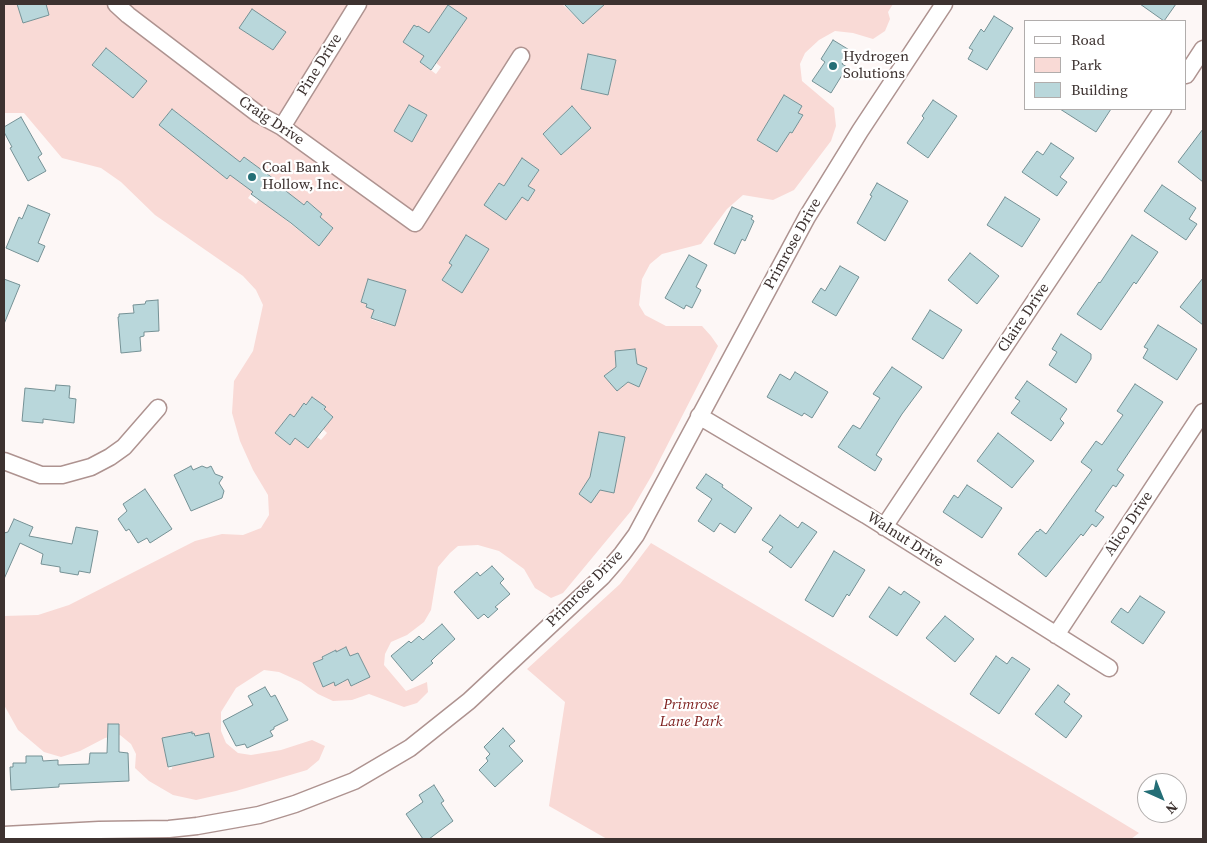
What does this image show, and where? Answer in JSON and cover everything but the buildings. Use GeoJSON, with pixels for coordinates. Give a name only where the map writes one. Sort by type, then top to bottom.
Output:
{"type":"FeatureCollection","features":[{"type":"Feature","properties":{"kind":"street","name":"Craig Drive"},"geometry":{"type":"LineString","coordinates":[[116,4],[258,114],[282,126],[415,223],[521,56]]}},
{"type":"Feature","properties":{"kind":"street","name":"Pine Drive"},"geometry":{"type":"LineString","coordinates":[[282,126],[358,4]]}},
{"type":"Feature","properties":{"kind":"street","name":"Primrose Drive"},"geometry":{"type":"LineString","coordinates":[[4,836],[91,830],[169,829],[233,820],[277,810],[354,781],[425,737],[469,701],[610,568],[636,535],[807,217],[860,131],[944,4]]}},
{"type":"Feature","properties":{"kind":"street"},"geometry":{"type":"LineString","coordinates":[[1187,73],[1203,49]]}},
{"type":"Feature","properties":{"kind":"street","name":"Claire Drive"},"geometry":{"type":"LineString","coordinates":[[884,527],[1162,110]]}},
{"type":"Feature","properties":{"kind":"street"},"geometry":{"type":"LineString","coordinates":[[4,461],[41,475],[62,475],[91,467],[124,447],[158,408]]}},
{"type":"Feature","properties":{"kind":"street","name":"Alico Drive"},"geometry":{"type":"LineString","coordinates":[[1056,635],[1203,412]]}},
{"type":"Feature","properties":{"kind":"street","name":"Walnut Drive"},"geometry":{"type":"LineString","coordinates":[[699,416],[884,527],[1109,668]]}},
{"type":"Feature","properties":{"kind":"green space"},"geometry":{"type":"Polygon","coordinates":[[[4,4],[17,4],[23,23],[49,15],[46,4],[562,4],[583,24],[600,8],[595,4],[893,4],[888,12],[890,19],[885,31],[873,39],[853,33],[835,31],[819,40],[805,53],[800,64],[802,81],[834,108],[836,126],[831,141],[794,190],[773,200],[743,195],[727,209],[701,244],[662,254],[650,264],[642,279],[639,305],[645,315],[666,326],[702,326],[718,346],[652,475],[631,511],[563,593],[551,598],[535,588],[524,569],[499,551],[478,545],[458,546],[438,567],[431,610],[424,622],[407,635],[391,642],[385,654],[384,665],[406,691],[427,682],[428,692],[417,703],[404,707],[369,694],[352,700],[333,701],[318,694],[301,682],[279,672],[264,670],[236,688],[221,712],[221,731],[226,743],[238,753],[251,755],[281,750],[312,740],[325,746],[319,760],[307,770],[236,791],[196,800],[173,795],[149,781],[135,768],[136,754],[131,744],[120,735],[105,738],[80,751],[61,757],[44,752],[18,730],[4,705],[4,616],[38,615],[69,605],[195,541],[222,534],[243,535],[261,528],[269,515],[268,495],[253,470],[240,441],[232,413],[234,381],[253,351],[263,305],[256,290],[243,276],[155,215],[121,182],[101,168],[62,158],[24,113],[4,113],[4,4]],[[448,5],[429,33],[419,26],[414,26],[403,42],[425,55],[420,62],[436,74],[441,67],[436,63],[467,18],[448,5]],[[239,28],[273,50],[285,32],[239,28]],[[106,48],[92,65],[133,98],[146,81],[106,48]],[[589,54],[581,89],[608,95],[616,60],[589,54]],[[784,95],[757,140],[777,152],[790,132],[792,133],[803,116],[798,113],[802,106],[784,95]],[[409,105],[394,131],[412,142],[427,115],[409,105]],[[572,106],[543,135],[561,155],[591,128],[572,106]],[[172,109],[159,125],[194,152],[206,135],[172,109]],[[223,150],[211,167],[227,179],[231,175],[245,186],[254,190],[248,198],[256,204],[274,179],[244,157],[240,162],[223,150]],[[522,159],[511,175],[506,187],[499,183],[485,205],[506,220],[522,197],[528,201],[535,190],[528,186],[539,170],[522,159]],[[291,195],[277,213],[319,246],[333,228],[320,217],[322,214],[307,201],[304,205],[291,195]],[[489,249],[452,265],[442,280],[462,292],[489,249]],[[368,279],[361,301],[367,304],[366,307],[374,310],[371,319],[382,323],[385,313],[406,290],[368,279]],[[635,349],[615,351],[616,367],[605,376],[618,390],[628,382],[639,387],[647,369],[637,364],[635,349]],[[312,397],[294,417],[290,414],[275,433],[290,445],[295,438],[308,448],[317,437],[321,440],[327,433],[323,429],[333,417],[324,409],[325,407],[312,397]],[[599,432],[591,470],[614,492],[624,437],[599,432]],[[346,647],[323,656],[323,659],[313,663],[323,687],[334,682],[336,685],[344,682],[343,678],[347,676],[352,686],[370,677],[358,653],[350,656],[346,647]],[[191,732],[162,738],[169,770],[185,762],[214,757],[210,738],[203,740],[202,734],[195,736],[191,732]]]}},
{"type":"Feature","properties":{"kind":"green space","name":"Primrose Lane Park"},"geometry":{"type":"Polygon","coordinates":[[[651,543],[1139,833],[1131,839],[607,839],[549,806],[565,702],[527,669],[620,584],[651,543]]]}},
{"type":"Feature","properties":{"kind":"place","name":"Hydrogen Solutions"},"geometry":{"type":"Point","coordinates":[833,66]}},
{"type":"Feature","properties":{"kind":"place","name":"Coal Bank Hollow, Inc."},"geometry":{"type":"Point","coordinates":[252,177]}}]}
